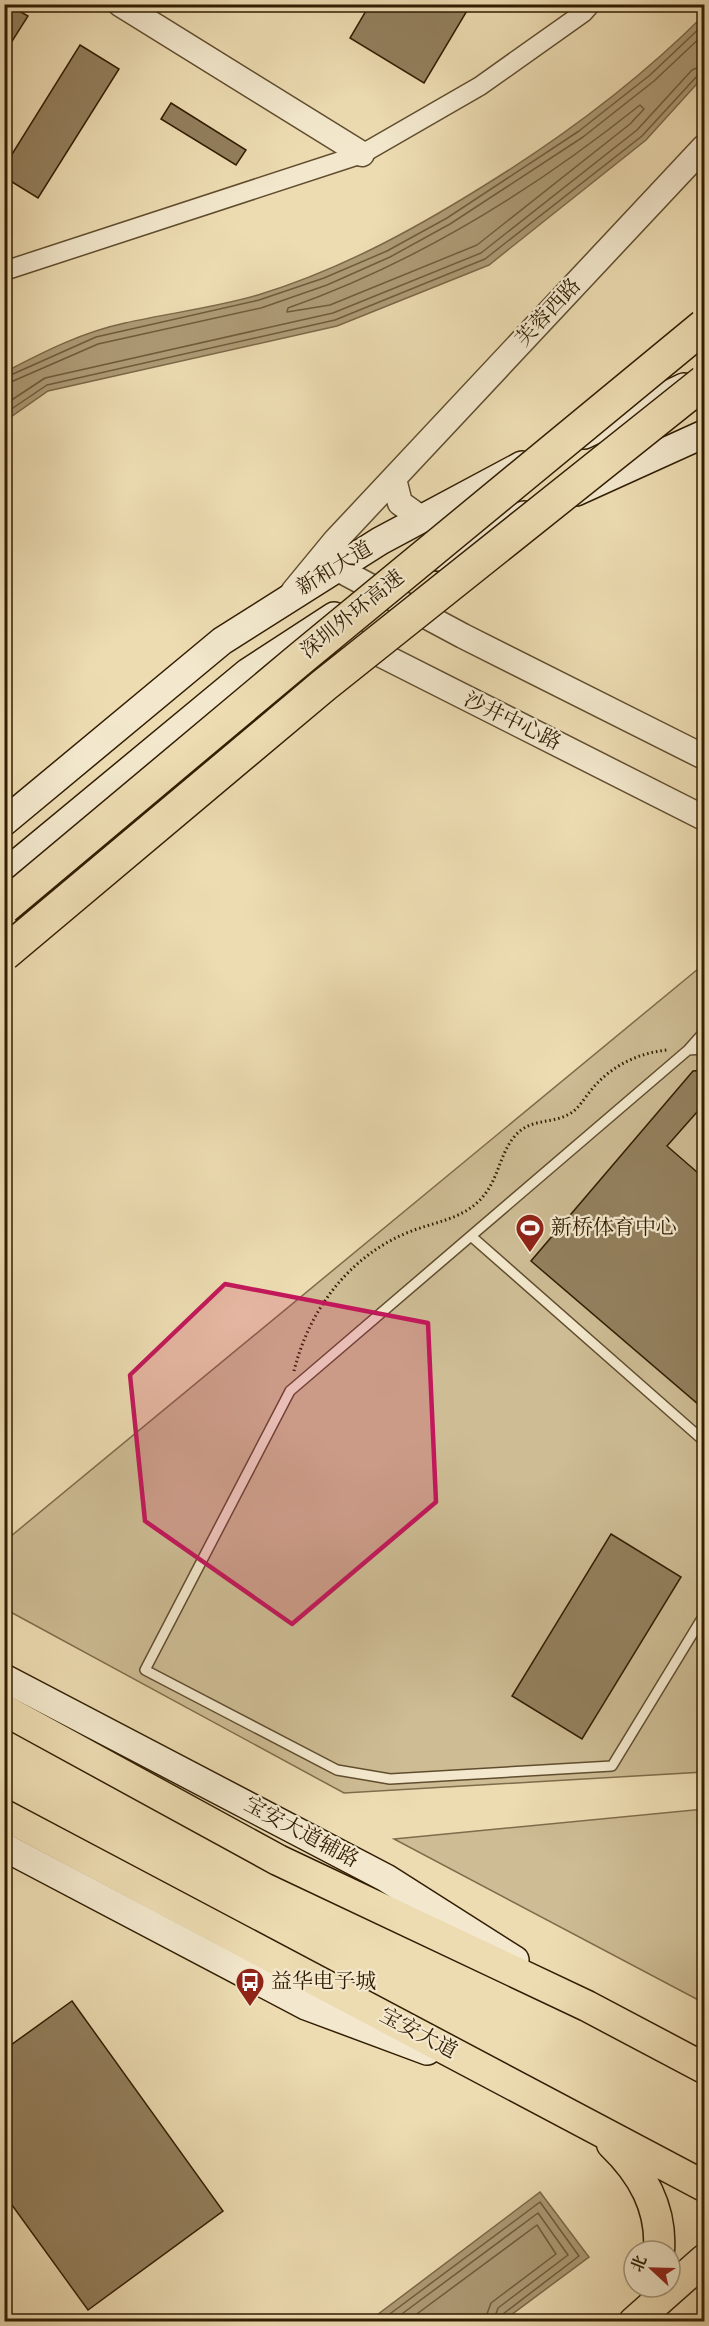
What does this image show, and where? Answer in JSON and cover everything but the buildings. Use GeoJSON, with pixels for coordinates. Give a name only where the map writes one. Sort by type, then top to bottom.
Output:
{"type":"FeatureCollection","features":[{"type":"Feature","properties":{"kind":"highway","name":"深圳外环高速"},"geometry":{"type":"LineString","coordinates":[[4,908],[300,659],[705,326]]}},
{"type":"Feature","properties":{"kind":"highway","name":"深圳外环高速"},"geometry":{"type":"LineString","coordinates":[[4,954],[323,686],[705,380]]}},
{"type":"Feature","properties":{"kind":"main road","name":"新和大道"},"geometry":{"type":"LineString","coordinates":[[4,822],[222,641],[288,598],[421,518],[545,453],[705,380]]}},
{"type":"Feature","properties":{"kind":"main road","name":"新和大道"},"geometry":{"type":"LineString","coordinates":[[4,874],[248,672],[320,624],[378,590],[511,521],[705,434]]}},
{"type":"Feature","properties":{"kind":"main road","name":"宝安大道辅路"},"geometry":{"type":"LineString","coordinates":[[4,1678],[386,1878],[586,2006]]}},
{"type":"Feature","properties":{"kind":"main road"},"geometry":{"type":"LineString","coordinates":[[4,1710],[278,1860],[586,2006],[705,2068]]}},
{"type":"Feature","properties":{"kind":"main road","name":"宝安大道"},"geometry":{"type":"LineString","coordinates":[[4,1815],[705,2186]]}},
{"type":"Feature","properties":{"kind":"main road"},"geometry":{"type":"LineString","coordinates":[[4,1847],[306,2006],[503,2079]]}},
{"type":"Feature","properties":{"kind":"main road"},"geometry":{"type":"LineString","coordinates":[[654,2041],[705,2057]]}},
{"type":"Feature","properties":{"kind":"main road"},"geometry":{"type":"LineString","coordinates":[[594,2127],[636,2170],[657,2214],[658,2239]]}},
{"type":"Feature","properties":{"kind":"main road"},"geometry":{"type":"LineString","coordinates":[[632,2322],[705,2260]]}},
{"type":"Feature","properties":{"kind":"main road"},"geometry":{"type":"LineString","coordinates":[[632,2322],[645,2299]]}},
{"type":"Feature","properties":{"kind":"street"},"geometry":{"type":"LineString","coordinates":[[120,4],[362,154]]}},
{"type":"Feature","properties":{"kind":"street"},"geometry":{"type":"LineString","coordinates":[[4,271],[362,154],[480,86],[584,13],[591,4]]}},
{"type":"Feature","properties":{"kind":"street","name":"芙蓉西路"},"geometry":{"type":"LineString","coordinates":[[288,598],[335,541],[705,147]]}},
{"type":"Feature","properties":{"kind":"street"},"geometry":{"type":"LineString","coordinates":[[394,479],[400,503],[421,518]]}},
{"type":"Feature","properties":{"kind":"street"},"geometry":{"type":"LineString","coordinates":[[336,568],[463,636],[705,757]]}},
{"type":"Feature","properties":{"kind":"street","name":"沙井中心路"},"geometry":{"type":"LineString","coordinates":[[320,624],[705,818]]}},
{"type":"Feature","properties":{"kind":"lane"},"geometry":{"type":"LineString","coordinates":[[705,1032],[688,1050],[290,1391],[145,1670],[337,1770],[390,1779],[612,1766],[705,1615]]}},
{"type":"Feature","properties":{"kind":"lane"},"geometry":{"type":"LineString","coordinates":[[688,1050],[705,1049]]}},
{"type":"Feature","properties":{"kind":"lane"},"geometry":{"type":"LineString","coordinates":[[471,1236],[705,1442]]}},
{"type":"Feature","properties":{"kind":"path"},"geometry":{"type":"LineString","coordinates":[[290,1391],[299,1351],[316,1314],[340,1281],[355,1266],[397,1238],[454,1218],[467,1210],[489,1189],[508,1145],[520,1130],[537,1121],[571,1113],[616,1067],[644,1054],[688,1050]]}},
{"type":"Feature","properties":{"kind":"highlighted area"},"geometry":{"type":"Polygon","coordinates":[[[225,1284],[428,1323],[436,1502],[292,1624],[145,1521],[130,1375],[225,1284]]]}},
{"type":"Feature","properties":{"kind":"shaded area","name":"新桥体育中心"},"geometry":{"type":"Polygon","coordinates":[[[704,964],[704,1772],[344,1793],[5,1609],[5,1541],[704,964]]]}},
{"type":"Feature","properties":{"kind":"shaded area"},"geometry":{"type":"Polygon","coordinates":[[[704,1809],[704,2003],[394,1839],[704,1809]]]}},
{"type":"Feature","properties":{"kind":"water"},"geometry":{"type":"Polygon","coordinates":[[[704,15],[704,76],[646,140],[489,265],[337,326],[48,391],[5,421],[5,373],[7,371],[50,349],[94,331],[258,295],[322,272],[384,243],[472,193],[555,139],[657,60],[704,15]]]}},
{"type":"Feature","properties":{"kind":"water"},"geometry":{"type":"Polygon","coordinates":[[[540,2192],[589,2257],[503,2321],[369,2321],[540,2192]]]}},
{"type":"Feature","properties":{"kind":"place","name":"新桥体育中心"},"geometry":{"type":"Point","coordinates":[530,1254]}},
{"type":"Feature","properties":{"kind":"place","name":"益华电子城"},"geometry":{"type":"Point","coordinates":[250,2008]}}]}
